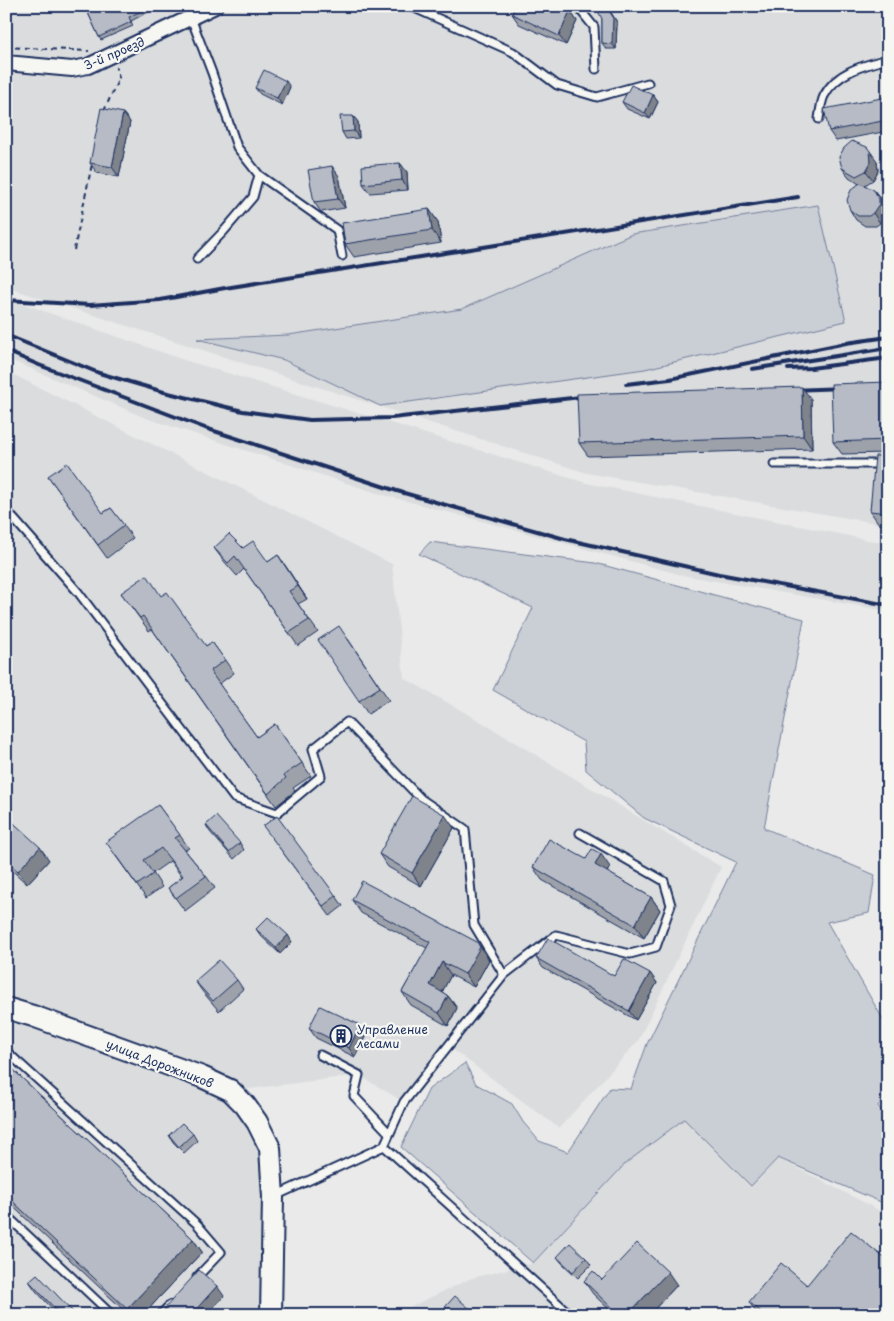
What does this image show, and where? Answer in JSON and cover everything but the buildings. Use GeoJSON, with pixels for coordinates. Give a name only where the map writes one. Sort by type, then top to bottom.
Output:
{"type":"FeatureCollection","features":[{"type":"Feature","properties":{"kind":"street","name":"3-й проезд"},"geometry":{"type":"LineString","coordinates":[[6,63],[72,69],[88,66],[215,6]]}},
{"type":"Feature","properties":{"kind":"street","name":"улица Дорожников"},"geometry":{"type":"LineString","coordinates":[[6,1008],[194,1074],[230,1090],[249,1111],[270,1148],[273,1197],[271,1315]]}},
{"type":"Feature","properties":{"kind":"lane"},"geometry":{"type":"LineString","coordinates":[[410,6],[513,52],[557,85],[597,97],[648,83]]}},
{"type":"Feature","properties":{"kind":"lane"},"geometry":{"type":"LineString","coordinates":[[577,6],[594,27],[596,70]]}},
{"type":"Feature","properties":{"kind":"lane"},"geometry":{"type":"LineString","coordinates":[[191,18],[238,147],[259,175],[337,230],[342,256]]}},
{"type":"Feature","properties":{"kind":"lane"},"geometry":{"type":"LineString","coordinates":[[819,119],[824,96],[835,81],[858,67],[888,59]]}},
{"type":"Feature","properties":{"kind":"lane"},"geometry":{"type":"LineString","coordinates":[[197,259],[254,197],[259,175]]}},
{"type":"Feature","properties":{"kind":"lane"},"geometry":{"type":"LineString","coordinates":[[337,230],[346,228]]}},
{"type":"Feature","properties":{"kind":"lane"},"geometry":{"type":"LineString","coordinates":[[774,464],[888,464]]}},
{"type":"Feature","properties":{"kind":"lane"},"geometry":{"type":"LineString","coordinates":[[6,510],[78,592],[234,798],[277,813],[321,776],[313,749],[347,722],[421,799],[465,830],[474,925],[504,975]]}},
{"type":"Feature","properties":{"kind":"lane"},"geometry":{"type":"LineString","coordinates":[[273,1197],[384,1146],[404,1102],[504,975],[556,935],[630,954],[656,947],[671,905],[664,881],[580,833]]}},
{"type":"Feature","properties":{"kind":"lane"},"geometry":{"type":"LineString","coordinates":[[6,1051],[196,1224],[221,1252],[194,1280]]}},
{"type":"Feature","properties":{"kind":"lane"},"geometry":{"type":"LineString","coordinates":[[320,1055],[359,1075],[354,1096],[390,1133]]}},
{"type":"Feature","properties":{"kind":"lane"},"geometry":{"type":"LineString","coordinates":[[384,1146],[571,1315]]}},
{"type":"Feature","properties":{"kind":"lane"},"geometry":{"type":"LineString","coordinates":[[6,1215],[112,1315]]}},
{"type":"Feature","properties":{"kind":"lane"},"geometry":{"type":"LineString","coordinates":[[160,1315],[174,1301]]}},
{"type":"Feature","properties":{"kind":"path"},"geometry":{"type":"LineString","coordinates":[[6,47],[91,51]]}},
{"type":"Feature","properties":{"kind":"path"},"geometry":{"type":"LineString","coordinates":[[101,116],[119,78],[114,55]]}},
{"type":"Feature","properties":{"kind":"path"},"geometry":{"type":"LineString","coordinates":[[74,250],[92,164]]}},
{"type":"Feature","properties":{"kind":"shaded area"},"geometry":{"type":"Polygon","coordinates":[[[6,6],[888,6],[888,525],[587,473],[6,287],[6,6]]]}},
{"type":"Feature","properties":{"kind":"shaded area"},"geometry":{"type":"Polygon","coordinates":[[[818,205],[846,321],[645,369],[380,406],[284,360],[197,339],[288,335],[462,309],[632,234],[818,205]]]}},
{"type":"Feature","properties":{"kind":"shaded area"},"geometry":{"type":"Polygon","coordinates":[[[6,298],[184,360],[586,483],[888,544],[888,611],[682,575],[377,493],[146,418],[6,358],[6,298]]]}},
{"type":"Feature","properties":{"kind":"shaded area"},"geometry":{"type":"Polygon","coordinates":[[[6,371],[392,564],[404,678],[483,723],[721,867],[638,1041],[559,1128],[448,1046],[404,1102],[359,1075],[231,1091],[261,1154],[261,1315],[6,1315],[6,371]]]}},
{"type":"Feature","properties":{"kind":"shaded area"},"geometry":{"type":"Polygon","coordinates":[[[430,542],[595,563],[804,619],[764,828],[875,875],[869,913],[827,922],[888,1028],[888,1089],[878,1106],[888,1119],[888,1205],[778,1158],[751,1186],[684,1119],[626,1163],[533,1263],[401,1147],[429,1089],[465,1063],[476,1084],[512,1104],[523,1122],[539,1141],[568,1152],[610,1088],[631,1089],[647,1044],[736,862],[644,818],[586,770],[584,742],[493,690],[533,608],[419,554],[430,542]]]}},
{"type":"Feature","properties":{"kind":"shaded area"},"geometry":{"type":"Polygon","coordinates":[[[684,1119],[751,1186],[778,1158],[888,1215],[888,1315],[393,1315],[472,1278],[533,1263],[626,1163],[684,1119]]]}},
{"type":"Feature","properties":{"kind":"railway"},"geometry":{"type":"LineString","coordinates":[[6,300],[90,305],[160,300],[798,197]]}},
{"type":"Feature","properties":{"kind":"railway"},"geometry":{"type":"LineString","coordinates":[[6,335],[99,373],[164,392],[243,411],[310,420],[392,418],[590,396]]}},
{"type":"Feature","properties":{"kind":"railway"},"geometry":{"type":"LineString","coordinates":[[626,384],[670,379],[846,343],[888,337]]}},
{"type":"Feature","properties":{"kind":"railway"},"geometry":{"type":"LineString","coordinates":[[752,369],[888,348]]}},
{"type":"Feature","properties":{"kind":"railway"},"geometry":{"type":"LineString","coordinates":[[6,351],[205,428],[397,491],[565,539],[719,574],[888,605]]}},
{"type":"Feature","properties":{"kind":"railway"},"geometry":{"type":"LineString","coordinates":[[788,369],[811,368],[888,358]]}},
{"type":"Feature","properties":{"kind":"railway"},"geometry":{"type":"LineString","coordinates":[[790,390],[845,388]]}},
{"type":"Feature","properties":{"kind":"place","name":"Управление лесами"},"geometry":{"type":"Point","coordinates":[341,1036]}}]}
